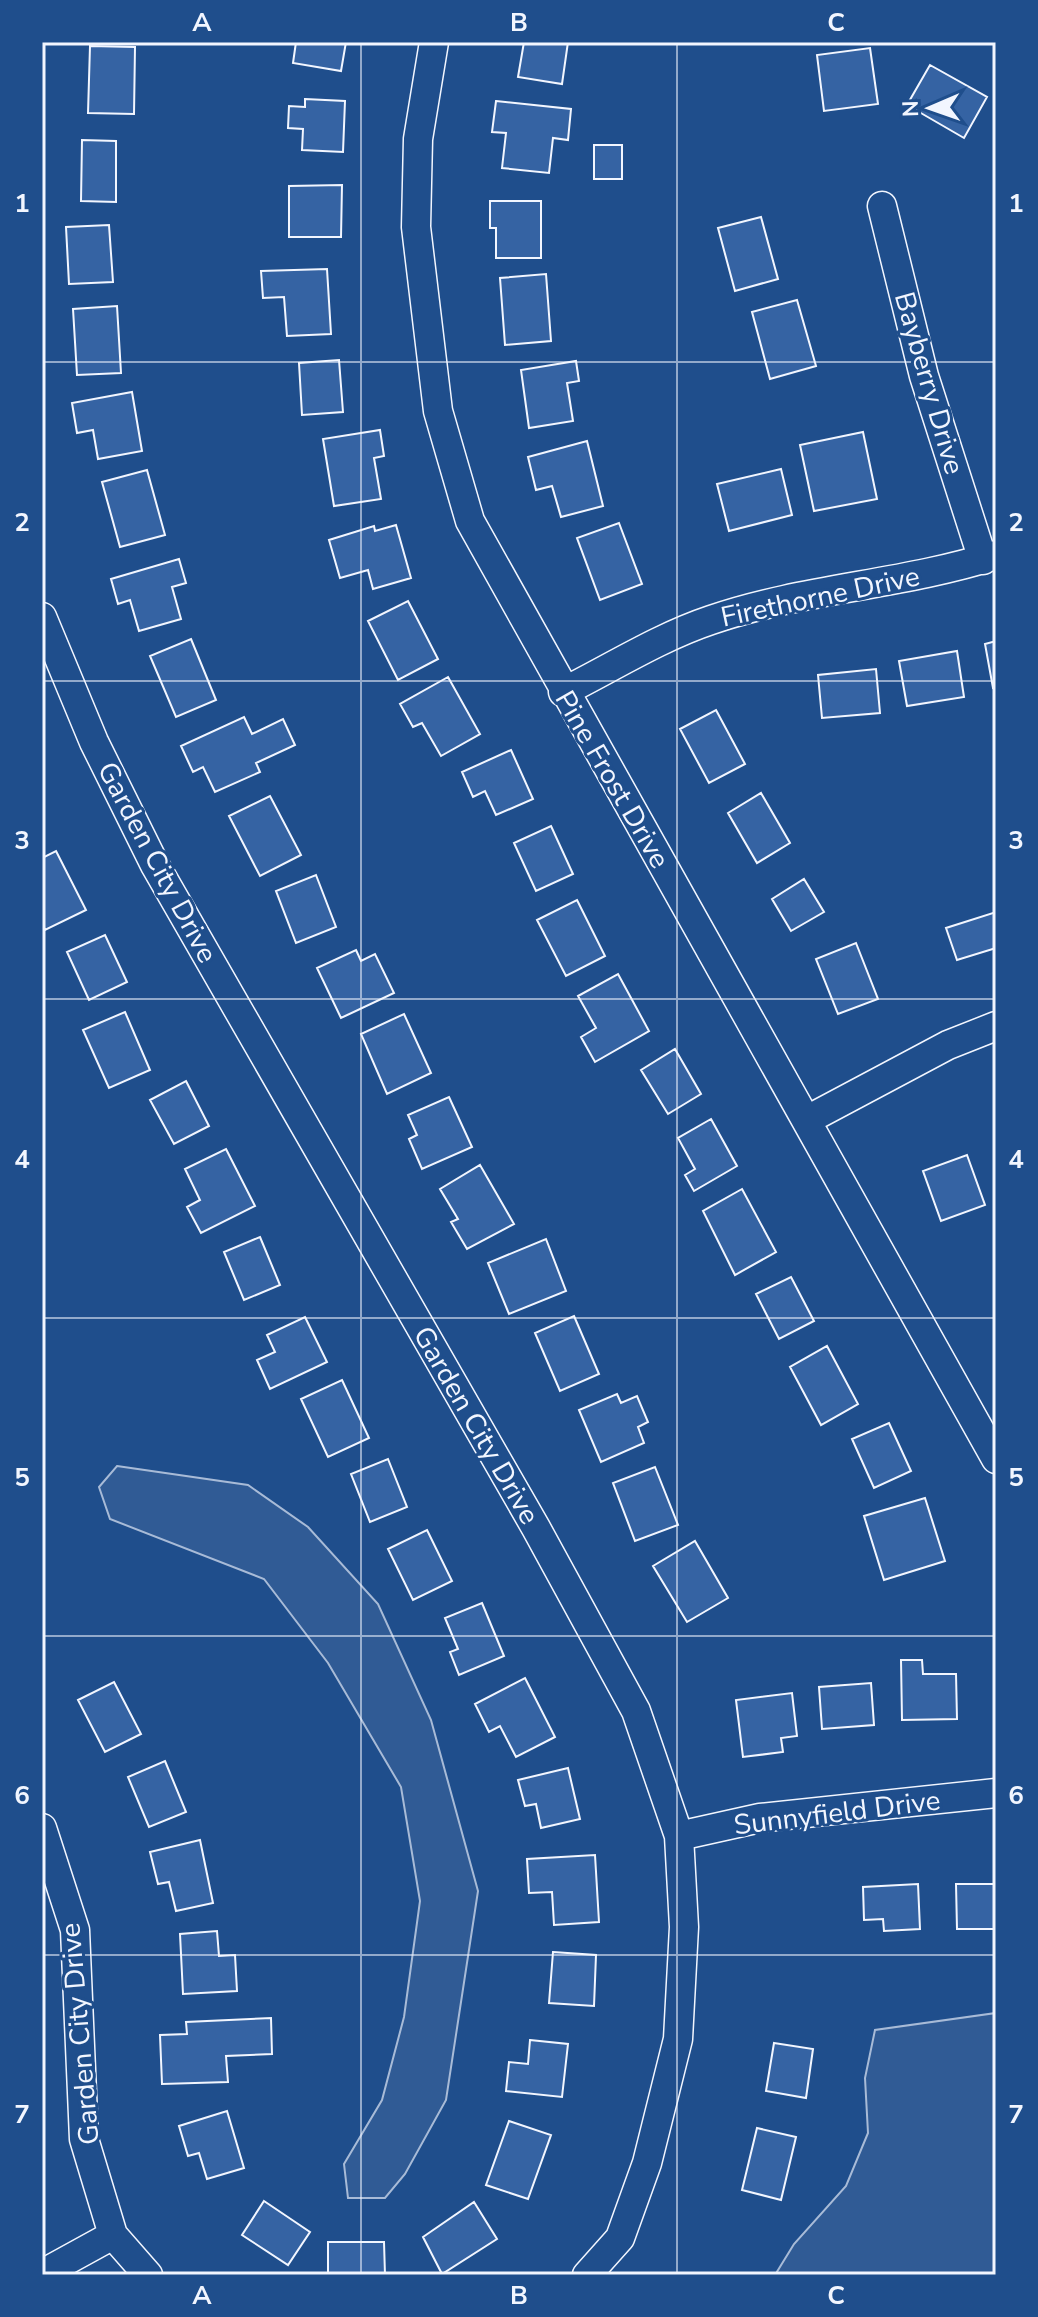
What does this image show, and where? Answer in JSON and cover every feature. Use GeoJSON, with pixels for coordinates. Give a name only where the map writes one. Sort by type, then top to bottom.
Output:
{"type":"FeatureCollection","features":[{"type":"Feature","properties":{"kind":"street","name":"Pine Frost Drive"},"geometry":{"type":"LineString","coordinates":[[434,42],[418,139],[416,227],[438,411],[470,521],[563,692],[996,1459]]}},
{"type":"Feature","properties":{"kind":"street","name":"Bayberry Drive"},"geometry":{"type":"LineString","coordinates":[[882,206],[924,376],[989,558]]}},
{"type":"Feature","properties":{"kind":"street","name":"Firethorne Drive"},"geometry":{"type":"LineString","coordinates":[[563,692],[709,620],[786,599],[883,584],[989,558]]}},
{"type":"Feature","properties":{"kind":"street","name":"Garden City Drive"},"geometry":{"type":"LineString","coordinates":[[42,617],[94,742],[155,865],[536,1528],[636,1711],[679,1836],[684,1927],[678,2039],[647,2163],[620,2238],[587,2275]]}},
{"type":"Feature","properties":{"kind":"street"},"geometry":{"type":"LineString","coordinates":[[807,1120],[948,1045],[996,1026]]}},
{"type":"Feature","properties":{"kind":"street","name":"Sunnyfield Drive"},"geometry":{"type":"LineString","coordinates":[[679,1836],[760,1818],[996,1793]]}},
{"type":"Feature","properties":{"kind":"street","name":"Garden City Drive"},"geometry":{"type":"LineString","coordinates":[[42,1828],[75,1930],[84,2139],[113,2235],[148,2275]]}},
{"type":"Feature","properties":{"kind":"street"},"geometry":{"type":"LineString","coordinates":[[42,2274],[113,2235]]}},
{"type":"Feature","properties":{"kind":"shaded area"},"geometry":{"type":"Polygon","coordinates":[[[117,1466],[248,1485],[308,1527],[378,1604],[431,1720],[478,1891],[446,2100],[405,2174],[385,2198],[348,2198],[344,2164],[382,2100],[404,2017],[420,1901],[401,1787],[328,1663],[264,1579],[110,1519],[99,1487],[117,1466]]]}},
{"type":"Feature","properties":{"kind":"shaded area"},"geometry":{"type":"Polygon","coordinates":[[[996,2013],[996,2275],[775,2275],[794,2244],[846,2186],[868,2133],[865,2078],[875,2030],[996,2013]]]}},
{"type":"Feature","properties":{"kind":"building"},"geometry":{"type":"Polygon","coordinates":[[[296,42],[346,42],[341,71],[293,63],[296,42]]]}},
{"type":"Feature","properties":{"kind":"building"},"geometry":{"type":"Polygon","coordinates":[[[524,42],[568,42],[562,84],[518,77],[524,42]]]}},
{"type":"Feature","properties":{"kind":"building"},"geometry":{"type":"Polygon","coordinates":[[[90,46],[135,47],[134,114],[88,113],[90,46]]]}},
{"type":"Feature","properties":{"kind":"building"},"geometry":{"type":"Polygon","coordinates":[[[870,48],[878,104],[824,111],[817,55],[870,48]]]}},
{"type":"Feature","properties":{"kind":"building"},"geometry":{"type":"Polygon","coordinates":[[[930,65],[987,97],[964,138],[907,105],[930,65]]]}},
{"type":"Feature","properties":{"kind":"building"},"geometry":{"type":"Polygon","coordinates":[[[305,99],[345,101],[343,152],[302,150],[303,129],[288,128],[289,106],[305,107],[305,99]]]}},
{"type":"Feature","properties":{"kind":"building"},"geometry":{"type":"Polygon","coordinates":[[[496,101],[571,109],[568,140],[553,138],[549,173],[502,168],[506,133],[492,132],[496,101]]]}},
{"type":"Feature","properties":{"kind":"building"},"geometry":{"type":"Polygon","coordinates":[[[82,140],[116,141],[116,202],[81,201],[82,140]]]}},
{"type":"Feature","properties":{"kind":"building"},"geometry":{"type":"Polygon","coordinates":[[[594,145],[622,145],[622,179],[594,179],[594,145]]]}},
{"type":"Feature","properties":{"kind":"building"},"geometry":{"type":"Polygon","coordinates":[[[342,185],[341,237],[289,237],[289,186],[342,185]]]}},
{"type":"Feature","properties":{"kind":"building"},"geometry":{"type":"Polygon","coordinates":[[[490,201],[541,201],[541,258],[496,258],[496,228],[490,228],[490,201]]]}},
{"type":"Feature","properties":{"kind":"building"},"geometry":{"type":"Polygon","coordinates":[[[761,217],[778,279],[735,291],[718,228],[761,217]]]}},
{"type":"Feature","properties":{"kind":"building"},"geometry":{"type":"Polygon","coordinates":[[[109,225],[113,282],[69,284],[66,227],[109,225]]]}},
{"type":"Feature","properties":{"kind":"building"},"geometry":{"type":"Polygon","coordinates":[[[327,269],[331,334],[287,336],[284,297],[263,298],[261,271],[327,269]]]}},
{"type":"Feature","properties":{"kind":"building"},"geometry":{"type":"Polygon","coordinates":[[[546,274],[551,341],[505,345],[500,278],[546,274]]]}},
{"type":"Feature","properties":{"kind":"building"},"geometry":{"type":"Polygon","coordinates":[[[797,300],[816,366],[770,379],[752,312],[797,300]]]}},
{"type":"Feature","properties":{"kind":"building"},"geometry":{"type":"Polygon","coordinates":[[[117,306],[121,373],[77,375],[73,309],[117,306]]]}},
{"type":"Feature","properties":{"kind":"building"},"geometry":{"type":"Polygon","coordinates":[[[339,360],[343,412],[302,415],[299,363],[339,360]]]}},
{"type":"Feature","properties":{"kind":"building"},"geometry":{"type":"Polygon","coordinates":[[[576,361],[579,381],[567,383],[573,421],[529,428],[521,370],[576,361]]]}},
{"type":"Feature","properties":{"kind":"building"},"geometry":{"type":"Polygon","coordinates":[[[132,392],[142,451],[98,459],[93,430],[77,433],[72,403],[132,392]]]}},
{"type":"Feature","properties":{"kind":"building"},"geometry":{"type":"Polygon","coordinates":[[[380,430],[384,456],[374,458],[381,499],[334,506],[323,439],[380,430]]]}},
{"type":"Feature","properties":{"kind":"building"},"geometry":{"type":"Polygon","coordinates":[[[863,432],[877,499],[814,511],[800,445],[863,432]]]}},
{"type":"Feature","properties":{"kind":"building"},"geometry":{"type":"Polygon","coordinates":[[[587,441],[603,506],[561,517],[552,486],[536,490],[528,457],[587,441]]]}},
{"type":"Feature","properties":{"kind":"building"},"geometry":{"type":"Polygon","coordinates":[[[781,469],[792,515],[729,531],[717,484],[781,469]]]}},
{"type":"Feature","properties":{"kind":"building"},"geometry":{"type":"Polygon","coordinates":[[[147,470],[165,535],[120,547],[102,482],[147,470]]]}},
{"type":"Feature","properties":{"kind":"building"},"geometry":{"type":"Polygon","coordinates":[[[619,523],[642,584],[600,600],[577,538],[619,523]]]}},
{"type":"Feature","properties":{"kind":"building"},"geometry":{"type":"Polygon","coordinates":[[[396,525],[411,578],[373,589],[368,570],[340,578],[329,540],[374,526],[375,531],[396,525]]]}},
{"type":"Feature","properties":{"kind":"building"},"geometry":{"type":"Polygon","coordinates":[[[179,559],[186,583],[172,587],[181,619],[139,631],[130,600],[118,604],[111,579],[179,559]]]}},
{"type":"Feature","properties":{"kind":"building"},"geometry":{"type":"Polygon","coordinates":[[[408,601],[438,659],[398,680],[368,621],[408,601]]]}},
{"type":"Feature","properties":{"kind":"building"},"geometry":{"type":"Polygon","coordinates":[[[191,639],[216,700],[176,717],[150,656],[191,639]]]}},
{"type":"Feature","properties":{"kind":"building"},"geometry":{"type":"Polygon","coordinates":[[[996,641],[996,687],[993,688],[985,644],[996,641]]]}},
{"type":"Feature","properties":{"kind":"building"},"geometry":{"type":"Polygon","coordinates":[[[957,651],[964,697],[907,706],[899,661],[957,651]]]}},
{"type":"Feature","properties":{"kind":"building"},"geometry":{"type":"Polygon","coordinates":[[[876,669],[880,713],[822,718],[818,675],[876,669]]]}},
{"type":"Feature","properties":{"kind":"building"},"geometry":{"type":"Polygon","coordinates":[[[448,677],[480,734],[441,756],[422,723],[413,727],[400,704],[448,677]]]}},
{"type":"Feature","properties":{"kind":"building"},"geometry":{"type":"Polygon","coordinates":[[[716,710],[745,764],[709,783],[680,729],[716,710]]]}},
{"type":"Feature","properties":{"kind":"building"},"geometry":{"type":"Polygon","coordinates":[[[244,717],[252,734],[283,719],[295,745],[256,763],[260,772],[215,792],[203,767],[193,772],[181,746],[244,717]]]}},
{"type":"Feature","properties":{"kind":"building"},"geometry":{"type":"Polygon","coordinates":[[[511,750],[533,799],[496,815],[485,791],[473,797],[462,772],[511,750]]]}},
{"type":"Feature","properties":{"kind":"building"},"geometry":{"type":"Polygon","coordinates":[[[761,793],[790,843],[757,863],[728,813],[761,793]]]}},
{"type":"Feature","properties":{"kind":"building"},"geometry":{"type":"Polygon","coordinates":[[[270,796],[301,855],[260,876],[229,816],[270,796]]]}},
{"type":"Feature","properties":{"kind":"building"},"geometry":{"type":"Polygon","coordinates":[[[551,826],[573,874],[536,891],[514,843],[551,826]]]}},
{"type":"Feature","properties":{"kind":"building"},"geometry":{"type":"Polygon","coordinates":[[[56,851],[86,910],[45,930],[42,923],[42,858],[56,851]]]}},
{"type":"Feature","properties":{"kind":"building"},"geometry":{"type":"Polygon","coordinates":[[[316,875],[336,927],[296,943],[276,891],[316,875]]]}},
{"type":"Feature","properties":{"kind":"building"},"geometry":{"type":"Polygon","coordinates":[[[804,879],[824,912],[791,931],[772,899],[804,879]]]}},
{"type":"Feature","properties":{"kind":"building"},"geometry":{"type":"Polygon","coordinates":[[[577,900],[605,956],[566,976],[537,920],[577,900]]]}},
{"type":"Feature","properties":{"kind":"building"},"geometry":{"type":"Polygon","coordinates":[[[996,912],[996,948],[957,960],[946,928],[996,912]]]}},
{"type":"Feature","properties":{"kind":"building"},"geometry":{"type":"Polygon","coordinates":[[[105,935],[127,982],[89,1000],[67,952],[105,935]]]}},
{"type":"Feature","properties":{"kind":"building"},"geometry":{"type":"Polygon","coordinates":[[[856,943],[878,999],[838,1014],[816,959],[856,943]]]}},
{"type":"Feature","properties":{"kind":"building"},"geometry":{"type":"Polygon","coordinates":[[[356,950],[361,961],[375,954],[394,993],[341,1018],[317,968],[356,950]]]}},
{"type":"Feature","properties":{"kind":"building"},"geometry":{"type":"Polygon","coordinates":[[[618,974],[649,1031],[595,1062],[581,1037],[596,1028],[578,996],[618,974]]]}},
{"type":"Feature","properties":{"kind":"building"},"geometry":{"type":"Polygon","coordinates":[[[125,1012],[150,1070],[109,1088],[83,1030],[125,1012]]]}},
{"type":"Feature","properties":{"kind":"building"},"geometry":{"type":"Polygon","coordinates":[[[404,1014],[431,1073],[387,1094],[361,1034],[404,1014]]]}},
{"type":"Feature","properties":{"kind":"building"},"geometry":{"type":"Polygon","coordinates":[[[675,1049],[701,1094],[668,1114],[641,1070],[675,1049]]]}},
{"type":"Feature","properties":{"kind":"building"},"geometry":{"type":"Polygon","coordinates":[[[186,1081],[209,1126],[174,1144],[150,1100],[186,1081]]]}},
{"type":"Feature","properties":{"kind":"building"},"geometry":{"type":"Polygon","coordinates":[[[449,1097],[472,1147],[422,1169],[409,1139],[417,1135],[408,1115],[449,1097]]]}},
{"type":"Feature","properties":{"kind":"building"},"geometry":{"type":"Polygon","coordinates":[[[711,1119],[737,1166],[694,1191],[685,1175],[695,1169],[678,1138],[711,1119]]]}},
{"type":"Feature","properties":{"kind":"building"},"geometry":{"type":"Polygon","coordinates":[[[226,1149],[255,1206],[201,1233],[187,1207],[200,1200],[185,1169],[226,1149]]]}},
{"type":"Feature","properties":{"kind":"building"},"geometry":{"type":"Polygon","coordinates":[[[967,1155],[985,1205],[941,1221],[923,1171],[967,1155]]]}},
{"type":"Feature","properties":{"kind":"building"},"geometry":{"type":"Polygon","coordinates":[[[480,1165],[514,1224],[467,1249],[451,1222],[458,1219],[440,1189],[480,1165]]]}},
{"type":"Feature","properties":{"kind":"building"},"geometry":{"type":"Polygon","coordinates":[[[742,1189],[776,1252],[735,1275],[703,1211],[742,1189]]]}},
{"type":"Feature","properties":{"kind":"building"},"geometry":{"type":"Polygon","coordinates":[[[260,1237],[280,1285],[244,1300],[224,1252],[260,1237]]]}},
{"type":"Feature","properties":{"kind":"building"},"geometry":{"type":"Polygon","coordinates":[[[546,1239],[566,1291],[509,1314],[488,1263],[546,1239]]]}},
{"type":"Feature","properties":{"kind":"building"},"geometry":{"type":"Polygon","coordinates":[[[791,1277],[814,1321],[779,1339],[756,1294],[791,1277]]]}},
{"type":"Feature","properties":{"kind":"building"},"geometry":{"type":"Polygon","coordinates":[[[574,1316],[599,1374],[560,1391],[535,1333],[574,1316]]]}},
{"type":"Feature","properties":{"kind":"building"},"geometry":{"type":"Polygon","coordinates":[[[305,1317],[327,1362],[270,1389],[257,1360],[275,1352],[267,1335],[305,1317]]]}},
{"type":"Feature","properties":{"kind":"building"},"geometry":{"type":"Polygon","coordinates":[[[827,1346],[858,1404],[821,1425],[790,1367],[827,1346]]]}},
{"type":"Feature","properties":{"kind":"building"},"geometry":{"type":"Polygon","coordinates":[[[342,1380],[369,1438],[328,1457],[301,1399],[342,1380]]]}},
{"type":"Feature","properties":{"kind":"building"},"geometry":{"type":"Polygon","coordinates":[[[617,1394],[621,1403],[637,1396],[648,1422],[638,1427],[644,1443],[601,1462],[579,1410],[617,1394]]]}},
{"type":"Feature","properties":{"kind":"building"},"geometry":{"type":"Polygon","coordinates":[[[889,1423],[911,1471],[874,1488],[852,1439],[889,1423]]]}},
{"type":"Feature","properties":{"kind":"building"},"geometry":{"type":"Polygon","coordinates":[[[388,1459],[407,1507],[370,1522],[351,1474],[388,1459]]]}},
{"type":"Feature","properties":{"kind":"building"},"geometry":{"type":"Polygon","coordinates":[[[655,1467],[678,1525],[635,1541],[613,1483],[655,1467]]]}},
{"type":"Feature","properties":{"kind":"building"},"geometry":{"type":"Polygon","coordinates":[[[925,1498],[945,1561],[884,1580],[864,1516],[925,1498]]]}},
{"type":"Feature","properties":{"kind":"building"},"geometry":{"type":"Polygon","coordinates":[[[427,1530],[452,1581],[413,1600],[388,1549],[427,1530]]]}},
{"type":"Feature","properties":{"kind":"building"},"geometry":{"type":"Polygon","coordinates":[[[695,1541],[728,1598],[687,1622],[653,1566],[695,1541]]]}},
{"type":"Feature","properties":{"kind":"building"},"geometry":{"type":"Polygon","coordinates":[[[482,1603],[504,1656],[459,1675],[450,1652],[458,1649],[445,1618],[482,1603]]]}},
{"type":"Feature","properties":{"kind":"building"},"geometry":{"type":"Polygon","coordinates":[[[901,1660],[922,1660],[923,1674],[956,1674],[957,1719],[902,1720],[901,1660]]]}},
{"type":"Feature","properties":{"kind":"building"},"geometry":{"type":"Polygon","coordinates":[[[525,1678],[555,1737],[516,1757],[500,1726],[489,1732],[475,1704],[525,1678]]]}},
{"type":"Feature","properties":{"kind":"building"},"geometry":{"type":"Polygon","coordinates":[[[114,1682],[141,1734],[105,1752],[78,1700],[114,1682]]]}},
{"type":"Feature","properties":{"kind":"building"},"geometry":{"type":"Polygon","coordinates":[[[871,1683],[874,1725],[822,1729],[819,1687],[871,1683]]]}},
{"type":"Feature","properties":{"kind":"building"},"geometry":{"type":"Polygon","coordinates":[[[792,1693],[797,1736],[781,1738],[783,1752],[743,1757],[736,1700],[792,1693]]]}},
{"type":"Feature","properties":{"kind":"building"},"geometry":{"type":"Polygon","coordinates":[[[165,1761],[186,1812],[149,1827],[128,1777],[165,1761]]]}},
{"type":"Feature","properties":{"kind":"building"},"geometry":{"type":"Polygon","coordinates":[[[568,1768],[580,1819],[541,1828],[536,1804],[525,1806],[518,1780],[568,1768]]]}},
{"type":"Feature","properties":{"kind":"building"},"geometry":{"type":"Polygon","coordinates":[[[200,1840],[213,1903],[176,1911],[169,1882],[158,1884],[150,1852],[200,1840]]]}},
{"type":"Feature","properties":{"kind":"building"},"geometry":{"type":"Polygon","coordinates":[[[595,1855],[599,1922],[554,1925],[552,1892],[529,1893],[527,1859],[595,1855]]]}},
{"type":"Feature","properties":{"kind":"building"},"geometry":{"type":"Polygon","coordinates":[[[918,1884],[920,1929],[884,1931],[883,1919],[864,1920],[863,1887],[918,1884]]]}},
{"type":"Feature","properties":{"kind":"building"},"geometry":{"type":"Polygon","coordinates":[[[956,1884],[996,1884],[996,1929],[957,1929],[956,1884]]]}},
{"type":"Feature","properties":{"kind":"building"},"geometry":{"type":"Polygon","coordinates":[[[217,1931],[219,1956],[235,1955],[237,1991],[183,1994],[180,1934],[217,1931]]]}},
{"type":"Feature","properties":{"kind":"building"},"geometry":{"type":"Polygon","coordinates":[[[553,1952],[596,1955],[594,2006],[549,2003],[553,1952]]]}},
{"type":"Feature","properties":{"kind":"building"},"geometry":{"type":"Polygon","coordinates":[[[271,2018],[272,2054],[226,2056],[228,2082],[162,2084],[160,2035],[187,2034],[186,2022],[271,2018]]]}},
{"type":"Feature","properties":{"kind":"building"},"geometry":{"type":"Polygon","coordinates":[[[530,2040],[568,2044],[562,2097],[506,2091],[509,2062],[528,2064],[530,2040]]]}},
{"type":"Feature","properties":{"kind":"building"},"geometry":{"type":"Polygon","coordinates":[[[774,2043],[813,2049],[806,2098],[766,2091],[774,2043]]]}},
{"type":"Feature","properties":{"kind":"building"},"geometry":{"type":"Polygon","coordinates":[[[227,2111],[244,2168],[207,2179],[199,2153],[188,2156],[179,2126],[227,2111]]]}},
{"type":"Feature","properties":{"kind":"building"},"geometry":{"type":"Polygon","coordinates":[[[509,2121],[551,2135],[528,2199],[486,2185],[509,2121]]]}},
{"type":"Feature","properties":{"kind":"building"},"geometry":{"type":"Polygon","coordinates":[[[757,2128],[796,2137],[781,2200],[742,2190],[757,2128]]]}},
{"type":"Feature","properties":{"kind":"building"},"geometry":{"type":"Polygon","coordinates":[[[264,2201],[310,2232],[288,2265],[242,2235],[264,2201]]]}},
{"type":"Feature","properties":{"kind":"building"},"geometry":{"type":"Polygon","coordinates":[[[474,2202],[497,2239],[442,2274],[423,2237],[474,2202]]]}},
{"type":"Feature","properties":{"kind":"building"},"geometry":{"type":"Polygon","coordinates":[[[328,2242],[384,2242],[385,2275],[328,2275],[328,2242]]]}}]}
